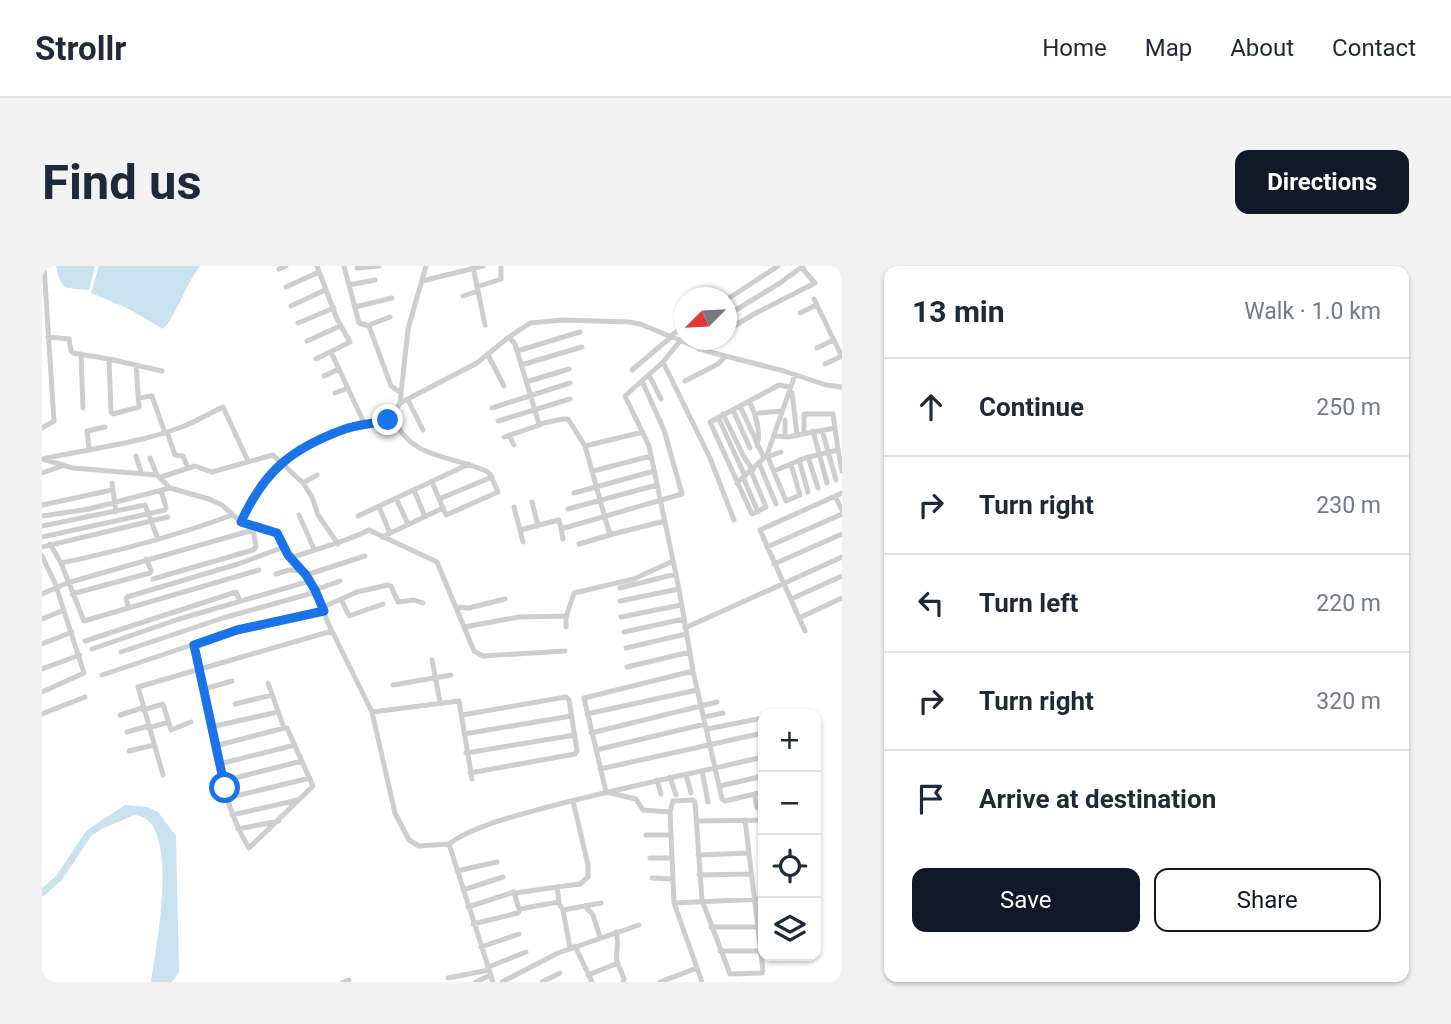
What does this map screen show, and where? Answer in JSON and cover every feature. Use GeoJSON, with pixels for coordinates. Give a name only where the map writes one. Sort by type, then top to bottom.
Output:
{"type":"FeatureCollection","features":[{"type":"Feature","properties":{"kind":"street"},"geometry":{"type":"LineString","coordinates":[[42,428],[54,421],[44,306],[44,266]]}},
{"type":"Feature","properties":{"kind":"street"},"geometry":{"type":"LineString","coordinates":[[279,269],[286,266]]}},
{"type":"Feature","properties":{"kind":"street"},"geometry":{"type":"LineString","coordinates":[[344,266],[360,324],[369,325],[390,317]]}},
{"type":"Feature","properties":{"kind":"street"},"geometry":{"type":"LineString","coordinates":[[357,270],[379,266]]}},
{"type":"Feature","properties":{"kind":"street"},"geometry":{"type":"LineString","coordinates":[[241,522],[253,496],[282,461],[339,432],[386,421],[392,417],[400,403],[407,337],[426,266]]}},
{"type":"Feature","properties":{"kind":"street"},"geometry":{"type":"LineString","coordinates":[[451,266],[454,273]]}},
{"type":"Feature","properties":{"kind":"street"},"geometry":{"type":"LineString","coordinates":[[422,281],[483,266]]}},
{"type":"Feature","properties":{"kind":"street"},"geometry":{"type":"LineString","coordinates":[[463,296],[500,279],[500,266]]}},
{"type":"Feature","properties":{"kind":"street"},"geometry":{"type":"LineString","coordinates":[[737,293],[778,266]]}},
{"type":"Feature","properties":{"kind":"street"},"geometry":{"type":"LineString","coordinates":[[473,267],[485,326]]}},
{"type":"Feature","properties":{"kind":"street"},"geometry":{"type":"LineString","coordinates":[[737,309],[802,267],[815,283],[737,325]]}},
{"type":"Feature","properties":{"kind":"street"},"geometry":{"type":"LineString","coordinates":[[286,287],[318,269],[340,326],[350,342],[316,359]]}},
{"type":"Feature","properties":{"kind":"street"},"geometry":{"type":"LineString","coordinates":[[349,285],[375,280]]}},
{"type":"Feature","properties":{"kind":"street"},"geometry":{"type":"LineString","coordinates":[[291,306],[325,289]]}},
{"type":"Feature","properties":{"kind":"street"},"geometry":{"type":"LineString","coordinates":[[355,307],[392,298]]}},
{"type":"Feature","properties":{"kind":"street"},"geometry":{"type":"LineString","coordinates":[[800,313],[815,302],[842,357],[825,364]]}},
{"type":"Feature","properties":{"kind":"street"},"geometry":{"type":"LineString","coordinates":[[298,323],[334,308]]}},
{"type":"Feature","properties":{"kind":"street"},"geometry":{"type":"LineString","coordinates":[[400,403],[468,369],[532,322],[629,321],[674,337]]}},
{"type":"Feature","properties":{"kind":"street"},"geometry":{"type":"LineString","coordinates":[[369,325],[391,386],[400,392]]}},
{"type":"Feature","properties":{"kind":"street"},"geometry":{"type":"LineString","coordinates":[[307,341],[340,326]]}},
{"type":"Feature","properties":{"kind":"street"},"geometry":{"type":"LineString","coordinates":[[517,351],[580,332]]}},
{"type":"Feature","properties":{"kind":"street"},"geometry":{"type":"LineString","coordinates":[[632,370],[674,333]]}},
{"type":"Feature","properties":{"kind":"street"},"geometry":{"type":"LineString","coordinates":[[48,337],[67,338],[71,353],[162,371]]}},
{"type":"Feature","properties":{"kind":"street"},"geometry":{"type":"LineString","coordinates":[[509,337],[517,351],[541,425]]}},
{"type":"Feature","properties":{"kind":"street"},"geometry":{"type":"LineString","coordinates":[[817,348],[833,340]]}},
{"type":"Feature","properties":{"kind":"street"},"geometry":{"type":"LineString","coordinates":[[521,365],[582,346]]}},
{"type":"Feature","properties":{"kind":"street"},"geometry":{"type":"LineString","coordinates":[[675,350],[625,396],[643,432],[651,456],[697,690],[724,801],[758,793]]}},
{"type":"Feature","properties":{"kind":"street"},"geometry":{"type":"LineString","coordinates":[[702,350],[826,385],[842,387]]}},
{"type":"Feature","properties":{"kind":"street"},"geometry":{"type":"LineString","coordinates":[[331,352],[365,425]]}},
{"type":"Feature","properties":{"kind":"street"},"geometry":{"type":"LineString","coordinates":[[81,354],[83,408]]}},
{"type":"Feature","properties":{"kind":"street"},"geometry":{"type":"LineString","coordinates":[[488,355],[505,386]]}},
{"type":"Feature","properties":{"kind":"street"},"geometry":{"type":"LineString","coordinates":[[685,381],[718,365],[724,357]]}},
{"type":"Feature","properties":{"kind":"street"},"geometry":{"type":"LineString","coordinates":[[109,359],[112,414],[139,407],[136,365]]}},
{"type":"Feature","properties":{"kind":"street"},"geometry":{"type":"LineString","coordinates":[[663,362],[710,458],[734,520]]}},
{"type":"Feature","properties":{"kind":"street"},"geometry":{"type":"LineString","coordinates":[[324,376],[339,369]]}},
{"type":"Feature","properties":{"kind":"street"},"geometry":{"type":"LineString","coordinates":[[526,382],[569,369]]}},
{"type":"Feature","properties":{"kind":"street"},"geometry":{"type":"LineString","coordinates":[[649,375],[661,399]]}},
{"type":"Feature","properties":{"kind":"street"},"geometry":{"type":"LineString","coordinates":[[737,483],[764,458],[775,436],[795,375]]}},
{"type":"Feature","properties":{"kind":"street"},"geometry":{"type":"LineString","coordinates":[[561,529],[681,496],[683,493],[664,430],[642,381]]}},
{"type":"Feature","properties":{"kind":"street"},"geometry":{"type":"LineString","coordinates":[[492,408],[570,383]]}},
{"type":"Feature","properties":{"kind":"street"},"geometry":{"type":"LineString","coordinates":[[721,416],[752,470],[766,507],[751,514],[710,423],[721,416],[779,386],[802,395]]}},
{"type":"Feature","properties":{"kind":"street"},"geometry":{"type":"LineString","coordinates":[[335,393],[348,388]]}},
{"type":"Feature","properties":{"kind":"street"},"geometry":{"type":"LineString","coordinates":[[791,390],[797,434]]}},
{"type":"Feature","properties":{"kind":"street"},"geometry":{"type":"LineString","coordinates":[[138,398],[153,398],[175,455],[183,456],[188,468]]}},
{"type":"Feature","properties":{"kind":"street"},"geometry":{"type":"LineString","coordinates":[[498,421],[570,399]]}},
{"type":"Feature","properties":{"kind":"street"},"geometry":{"type":"LineString","coordinates":[[408,400],[423,430]]}},
{"type":"Feature","properties":{"kind":"street"},"geometry":{"type":"LineString","coordinates":[[749,401],[754,411],[758,444]]}},
{"type":"Feature","properties":{"kind":"street"},"geometry":{"type":"LineString","coordinates":[[740,406],[764,458],[776,504]]}},
{"type":"Feature","properties":{"kind":"street"},"geometry":{"type":"LineString","coordinates":[[42,458],[119,445],[166,433],[224,407],[248,461]]}},
{"type":"Feature","properties":{"kind":"street"},"geometry":{"type":"LineString","coordinates":[[733,410],[750,448]]}},
{"type":"Feature","properties":{"kind":"street"},"geometry":{"type":"LineString","coordinates":[[760,412],[782,411]]}},
{"type":"Feature","properties":{"kind":"street"},"geometry":{"type":"LineString","coordinates":[[804,432],[804,414],[833,414],[842,471]]}},
{"type":"Feature","properties":{"kind":"street"},"geometry":{"type":"LineString","coordinates":[[721,416],[758,512]]}},
{"type":"Feature","properties":{"kind":"street"},"geometry":{"type":"LineString","coordinates":[[392,417],[398,430],[413,445],[486,471],[492,477],[498,492],[446,515],[432,482]]}},
{"type":"Feature","properties":{"kind":"street"},"geometry":{"type":"LineString","coordinates":[[514,445],[506,436],[568,419],[585,446],[609,532],[613,534]]}},
{"type":"Feature","properties":{"kind":"street"},"geometry":{"type":"LineString","coordinates":[[785,420],[785,437]]}},
{"type":"Feature","properties":{"kind":"street"},"geometry":{"type":"LineString","coordinates":[[89,449],[87,431],[105,427]]}},
{"type":"Feature","properties":{"kind":"street"},"geometry":{"type":"LineString","coordinates":[[775,436],[785,437],[835,428]]}},
{"type":"Feature","properties":{"kind":"street"},"geometry":{"type":"LineString","coordinates":[[822,430],[836,480]]}},
{"type":"Feature","properties":{"kind":"street"},"geometry":{"type":"LineString","coordinates":[[813,431],[827,483]]}},
{"type":"Feature","properties":{"kind":"street"},"geometry":{"type":"LineString","coordinates":[[585,446],[643,432]]}},
{"type":"Feature","properties":{"kind":"street"},"geometry":{"type":"LineString","coordinates":[[758,444],[772,443]]}},
{"type":"Feature","properties":{"kind":"street"},"geometry":{"type":"LineString","coordinates":[[774,471],[808,457],[839,451]]}},
{"type":"Feature","properties":{"kind":"street"},"geometry":{"type":"LineString","coordinates":[[764,458],[781,452]]}},
{"type":"Feature","properties":{"kind":"street"},"geometry":{"type":"LineString","coordinates":[[42,458],[62,466],[141,472],[158,476],[196,466],[211,472],[272,455],[282,461],[303,483],[312,497],[318,515],[338,544]]}},
{"type":"Feature","properties":{"kind":"street"},"geometry":{"type":"LineString","coordinates":[[135,456],[141,472]]}},
{"type":"Feature","properties":{"kind":"street"},"geometry":{"type":"LineString","coordinates":[[593,471],[651,456]]}},
{"type":"Feature","properties":{"kind":"street"},"geometry":{"type":"LineString","coordinates":[[808,457],[818,488]]}},
{"type":"Feature","properties":{"kind":"street"},"geometry":{"type":"LineString","coordinates":[[150,458],[158,476],[170,488],[209,499],[252,528],[275,531],[279,535],[291,558],[316,591],[332,631],[372,712],[395,813],[409,840],[419,846],[449,844],[456,838],[493,824],[573,801],[758,758]]}},
{"type":"Feature","properties":{"kind":"street"},"geometry":{"type":"LineString","coordinates":[[764,458],[774,471],[785,500],[799,496],[791,464]]}},
{"type":"Feature","properties":{"kind":"street"},"geometry":{"type":"LineString","coordinates":[[799,460],[808,492]]}},
{"type":"Feature","properties":{"kind":"street"},"geometry":{"type":"LineString","coordinates":[[358,516],[470,464]]}},
{"type":"Feature","properties":{"kind":"street"},"geometry":{"type":"LineString","coordinates":[[42,473],[62,466]]}},
{"type":"Feature","properties":{"kind":"street"},"geometry":{"type":"LineString","coordinates":[[574,493],[654,471]]}},
{"type":"Feature","properties":{"kind":"street"},"geometry":{"type":"LineString","coordinates":[[303,483],[317,475]]}},
{"type":"Feature","properties":{"kind":"street"},"geometry":{"type":"LineString","coordinates":[[439,499],[492,477]]}},
{"type":"Feature","properties":{"kind":"street"},"geometry":{"type":"LineString","coordinates":[[568,509],[657,485]]}},
{"type":"Feature","properties":{"kind":"street"},"geometry":{"type":"LineString","coordinates":[[42,505],[112,487],[120,511]]}},
{"type":"Feature","properties":{"kind":"street"},"geometry":{"type":"LineString","coordinates":[[42,516],[118,502],[170,488]]}},
{"type":"Feature","properties":{"kind":"street"},"geometry":{"type":"LineString","coordinates":[[414,490],[425,517]]}},
{"type":"Feature","properties":{"kind":"street"},"geometry":{"type":"LineString","coordinates":[[42,537],[166,509],[161,491]]}},
{"type":"Feature","properties":{"kind":"street"},"geometry":{"type":"LineString","coordinates":[[767,547],[842,512],[839,494],[760,530],[767,547],[774,564],[790,600],[806,631]]}},
{"type":"Feature","properties":{"kind":"street"},"geometry":{"type":"LineString","coordinates":[[396,499],[408,524]]}},
{"type":"Feature","properties":{"kind":"street"},"geometry":{"type":"LineString","coordinates":[[532,502],[538,526]]}},
{"type":"Feature","properties":{"kind":"street"},"geometry":{"type":"LineString","coordinates":[[42,526],[145,505],[158,539]]}},
{"type":"Feature","properties":{"kind":"street"},"geometry":{"type":"LineString","coordinates":[[379,507],[390,533]]}},
{"type":"Feature","properties":{"kind":"street"},"geometry":{"type":"LineString","coordinates":[[514,507],[523,542]]}},
{"type":"Feature","properties":{"kind":"street"},"geometry":{"type":"LineString","coordinates":[[382,537],[443,508]]}},
{"type":"Feature","properties":{"kind":"street"},"geometry":{"type":"LineString","coordinates":[[61,563],[116,552],[232,514]]}},
{"type":"Feature","properties":{"kind":"street"},"geometry":{"type":"LineString","coordinates":[[299,515],[314,549]]}},
{"type":"Feature","properties":{"kind":"street"},"geometry":{"type":"LineString","coordinates":[[42,547],[168,517]]}},
{"type":"Feature","properties":{"kind":"street"},"geometry":{"type":"LineString","coordinates":[[520,530],[559,520],[563,539]]}},
{"type":"Feature","properties":{"kind":"street"},"geometry":{"type":"LineString","coordinates":[[579,544],[665,521]]}},
{"type":"Feature","properties":{"kind":"street"},"geometry":{"type":"LineString","coordinates":[[42,594],[67,583],[252,528]]}},
{"type":"Feature","properties":{"kind":"street"},"geometry":{"type":"LineString","coordinates":[[153,579],[253,551],[256,547],[252,528]]}},
{"type":"Feature","properties":{"kind":"street"},"geometry":{"type":"LineString","coordinates":[[291,558],[338,544],[368,530],[434,559],[474,651],[481,656],[565,651]]}},
{"type":"Feature","properties":{"kind":"street"},"geometry":{"type":"LineString","coordinates":[[774,564],[842,534]]}},
{"type":"Feature","properties":{"kind":"street"},"geometry":{"type":"LineString","coordinates":[[50,544],[61,563],[84,621],[259,569]]}},
{"type":"Feature","properties":{"kind":"street"},"geometry":{"type":"LineString","coordinates":[[129,608],[125,599],[127,597],[238,565],[284,547]]}},
{"type":"Feature","properties":{"kind":"street"},"geometry":{"type":"LineString","coordinates":[[42,556],[45,568],[57,588],[84,673],[42,692]]}},
{"type":"Feature","properties":{"kind":"street"},"geometry":{"type":"LineString","coordinates":[[276,574],[288,570],[304,573],[365,556]]}},
{"type":"Feature","properties":{"kind":"street"},"geometry":{"type":"LineString","coordinates":[[626,648],[686,631],[842,557]]}},
{"type":"Feature","properties":{"kind":"street"},"geometry":{"type":"LineString","coordinates":[[72,594],[150,573],[146,559]]}},
{"type":"Feature","properties":{"kind":"street"},"geometry":{"type":"LineString","coordinates":[[566,627],[566,616],[574,593],[634,579],[673,561]]}},
{"type":"Feature","properties":{"kind":"street"},"geometry":{"type":"LineString","coordinates":[[620,588],[676,574]]}},
{"type":"Feature","properties":{"kind":"street"},"geometry":{"type":"LineString","coordinates":[[790,600],[842,576]]}},
{"type":"Feature","properties":{"kind":"street"},"geometry":{"type":"LineString","coordinates":[[92,649],[176,620],[310,581]]}},
{"type":"Feature","properties":{"kind":"street"},"geometry":{"type":"LineString","coordinates":[[121,652],[316,591],[340,581]]}},
{"type":"Feature","properties":{"kind":"street"},"geometry":{"type":"LineString","coordinates":[[102,675],[237,630],[323,609],[357,592],[388,585],[398,602],[414,600],[423,603]]}},
{"type":"Feature","properties":{"kind":"street"},"geometry":{"type":"LineString","coordinates":[[620,601],[679,589]]}},
{"type":"Feature","properties":{"kind":"street"},"geometry":{"type":"LineString","coordinates":[[85,641],[236,592],[240,601]]}},
{"type":"Feature","properties":{"kind":"street"},"geometry":{"type":"LineString","coordinates":[[799,618],[842,598]]}},
{"type":"Feature","properties":{"kind":"street"},"geometry":{"type":"LineString","coordinates":[[341,599],[348,616],[383,604]]}},
{"type":"Feature","properties":{"kind":"street"},"geometry":{"type":"LineString","coordinates":[[457,607],[469,608],[505,599]]}},
{"type":"Feature","properties":{"kind":"street"},"geometry":{"type":"LineString","coordinates":[[621,617],[681,605]]}},
{"type":"Feature","properties":{"kind":"street"},"geometry":{"type":"LineString","coordinates":[[42,619],[64,610]]}},
{"type":"Feature","properties":{"kind":"street"},"geometry":{"type":"LineString","coordinates":[[464,627],[519,617],[566,616]]}},
{"type":"Feature","properties":{"kind":"street"},"geometry":{"type":"LineString","coordinates":[[624,632],[684,619]]}},
{"type":"Feature","properties":{"kind":"street"},"geometry":{"type":"LineString","coordinates":[[163,775],[138,687],[332,631]]}},
{"type":"Feature","properties":{"kind":"street"},"geometry":{"type":"LineString","coordinates":[[42,643],[72,632]]}},
{"type":"Feature","properties":{"kind":"street"},"geometry":{"type":"LineString","coordinates":[[194,645],[204,689],[211,727],[215,746],[219,764],[232,815],[249,848],[313,786],[287,728],[215,746]]}},
{"type":"Feature","properties":{"kind":"street"},"geometry":{"type":"LineString","coordinates":[[627,667],[690,652]]}},
{"type":"Feature","properties":{"kind":"street"},"geometry":{"type":"LineString","coordinates":[[42,669],[80,654]]}},
{"type":"Feature","properties":{"kind":"street"},"geometry":{"type":"LineString","coordinates":[[432,660],[440,702]]}},
{"type":"Feature","properties":{"kind":"street"},"geometry":{"type":"LineString","coordinates":[[606,792],[583,699],[693,671]]}},
{"type":"Feature","properties":{"kind":"street"},"geometry":{"type":"LineString","coordinates":[[393,685],[451,675]]}},
{"type":"Feature","properties":{"kind":"street"},"geometry":{"type":"LineString","coordinates":[[204,689],[232,681]]}},
{"type":"Feature","properties":{"kind":"street"},"geometry":{"type":"LineString","coordinates":[[268,683],[284,729]]}},
{"type":"Feature","properties":{"kind":"street"},"geometry":{"type":"LineString","coordinates":[[587,715],[697,690]]}},
{"type":"Feature","properties":{"kind":"street"},"geometry":{"type":"LineString","coordinates":[[235,704],[272,695]]}},
{"type":"Feature","properties":{"kind":"street"},"geometry":{"type":"LineString","coordinates":[[42,714],[85,697]]}},
{"type":"Feature","properties":{"kind":"street"},"geometry":{"type":"LineString","coordinates":[[372,712],[458,701],[471,776],[576,754],[569,700],[564,697],[462,715]]}},
{"type":"Feature","properties":{"kind":"street"},"geometry":{"type":"LineString","coordinates":[[592,733],[718,702]]}},
{"type":"Feature","properties":{"kind":"street"},"geometry":{"type":"LineString","coordinates":[[120,715],[162,704],[172,730],[191,722]]}},
{"type":"Feature","properties":{"kind":"street"},"geometry":{"type":"LineString","coordinates":[[211,727],[278,712]]}},
{"type":"Feature","properties":{"kind":"street"},"geometry":{"type":"LineString","coordinates":[[705,724],[723,713]]}},
{"type":"Feature","properties":{"kind":"street"},"geometry":{"type":"LineString","coordinates":[[464,734],[571,716]]}},
{"type":"Feature","properties":{"kind":"street"},"geometry":{"type":"LineString","coordinates":[[596,750],[705,724],[758,719]]}},
{"type":"Feature","properties":{"kind":"street"},"geometry":{"type":"LineString","coordinates":[[127,732],[169,722]]}},
{"type":"Feature","properties":{"kind":"street"},"geometry":{"type":"LineString","coordinates":[[600,769],[758,734]]}},
{"type":"Feature","properties":{"kind":"street"},"geometry":{"type":"LineString","coordinates":[[466,753],[575,735]]}},
{"type":"Feature","properties":{"kind":"street"},"geometry":{"type":"LineString","coordinates":[[129,751],[154,745]]}},
{"type":"Feature","properties":{"kind":"street"},"geometry":{"type":"LineString","coordinates":[[219,764],[295,746]]}},
{"type":"Feature","properties":{"kind":"street"},"geometry":{"type":"LineString","coordinates":[[223,781],[302,761]]}},
{"type":"Feature","properties":{"kind":"street"},"geometry":{"type":"LineString","coordinates":[[702,771],[708,802]]}},
{"type":"Feature","properties":{"kind":"street"},"geometry":{"type":"LineString","coordinates":[[686,774],[691,793]]}},
{"type":"Feature","properties":{"kind":"street"},"geometry":{"type":"LineString","coordinates":[[720,786],[758,777]]}},
{"type":"Feature","properties":{"kind":"street"},"geometry":{"type":"LineString","coordinates":[[228,798],[310,778]]}},
{"type":"Feature","properties":{"kind":"street"},"geometry":{"type":"LineString","coordinates":[[670,778],[676,795]]}},
{"type":"Feature","properties":{"kind":"street"},"geometry":{"type":"LineString","coordinates":[[657,780],[661,794]]}},
{"type":"Feature","properties":{"kind":"street"},"geometry":{"type":"LineString","coordinates":[[606,792],[636,799],[643,810],[670,812]]}},
{"type":"Feature","properties":{"kind":"street"},"geometry":{"type":"LineString","coordinates":[[754,794],[757,808]]}},
{"type":"Feature","properties":{"kind":"street"},"geometry":{"type":"LineString","coordinates":[[702,982],[674,903],[670,812],[676,799],[693,800],[697,821],[702,901],[730,974],[762,973],[761,961]]}},
{"type":"Feature","properties":{"kind":"street"},"geometry":{"type":"LineString","coordinates":[[232,815],[299,800]]}},
{"type":"Feature","properties":{"kind":"street"},"geometry":{"type":"LineString","coordinates":[[468,907],[516,893],[580,884],[588,877],[589,867],[573,801]]}},
{"type":"Feature","properties":{"kind":"street"},"geometry":{"type":"LineString","coordinates":[[711,928],[758,926],[745,820]]}},
{"type":"Feature","properties":{"kind":"street"},"geometry":{"type":"LineString","coordinates":[[697,821],[758,820]]}},
{"type":"Feature","properties":{"kind":"street"},"geometry":{"type":"LineString","coordinates":[[238,829],[279,821]]}},
{"type":"Feature","properties":{"kind":"street"},"geometry":{"type":"LineString","coordinates":[[646,835],[671,835]]}},
{"type":"Feature","properties":{"kind":"street"},"geometry":{"type":"LineString","coordinates":[[449,844],[493,982]]}},
{"type":"Feature","properties":{"kind":"street"},"geometry":{"type":"LineString","coordinates":[[698,855],[748,853]]}},
{"type":"Feature","properties":{"kind":"street"},"geometry":{"type":"LineString","coordinates":[[650,858],[672,858]]}},
{"type":"Feature","properties":{"kind":"street"},"geometry":{"type":"LineString","coordinates":[[457,872],[497,862]]}},
{"type":"Feature","properties":{"kind":"street"},"geometry":{"type":"LineString","coordinates":[[699,875],[751,874]]}},
{"type":"Feature","properties":{"kind":"street"},"geometry":{"type":"LineString","coordinates":[[463,890],[503,877]]}},
{"type":"Feature","properties":{"kind":"street"},"geometry":{"type":"LineString","coordinates":[[652,878],[673,879]]}},
{"type":"Feature","properties":{"kind":"street"},"geometry":{"type":"LineString","coordinates":[[557,887],[573,947],[592,982]]}},
{"type":"Feature","properties":{"kind":"street"},"geometry":{"type":"LineString","coordinates":[[473,925],[518,913],[516,893]]}},
{"type":"Feature","properties":{"kind":"street"},"geometry":{"type":"LineString","coordinates":[[674,903],[758,900]]}},
{"type":"Feature","properties":{"kind":"street"},"geometry":{"type":"LineString","coordinates":[[519,909],[559,902]]}},
{"type":"Feature","properties":{"kind":"street"},"geometry":{"type":"LineString","coordinates":[[563,910],[601,903]]}},
{"type":"Feature","properties":{"kind":"street"},"geometry":{"type":"LineString","coordinates":[[584,906],[593,915],[600,937]]}},
{"type":"Feature","properties":{"kind":"street"},"geometry":{"type":"LineString","coordinates":[[502,982],[573,947],[639,925]]}},
{"type":"Feature","properties":{"kind":"street"},"geometry":{"type":"LineString","coordinates":[[616,932],[620,948],[617,954],[618,962],[623,982]]}},
{"type":"Feature","properties":{"kind":"street"},"geometry":{"type":"LineString","coordinates":[[481,947],[519,933]]}},
{"type":"Feature","properties":{"kind":"street"},"geometry":{"type":"LineString","coordinates":[[720,951],[758,951]]}},
{"type":"Feature","properties":{"kind":"street"},"geometry":{"type":"LineString","coordinates":[[476,982],[489,971],[526,952]]}},
{"type":"Feature","properties":{"kind":"street"},"geometry":{"type":"LineString","coordinates":[[589,975],[618,962]]}},
{"type":"Feature","properties":{"kind":"street"},"geometry":{"type":"LineString","coordinates":[[660,982],[697,968]]}},
{"type":"Feature","properties":{"kind":"street"},"geometry":{"type":"LineString","coordinates":[[448,978],[489,971]]}},
{"type":"Feature","properties":{"kind":"street"},"geometry":{"type":"LineString","coordinates":[[542,982],[561,973]]}},
{"type":"Feature","properties":{"kind":"water"},"geometry":{"type":"Polygon","coordinates":[[[56,266],[95,266],[89,290],[65,287],[56,266]]]}},
{"type":"Feature","properties":{"kind":"water"},"geometry":{"type":"Polygon","coordinates":[[[99,266],[200,266],[163,329],[127,308],[91,293],[99,266]]]}},
{"type":"Feature","properties":{"kind":"water"},"geometry":{"type":"Polygon","coordinates":[[[125,805],[148,807],[158,812],[176,836],[179,972],[172,982],[151,982],[162,888],[162,861],[158,838],[149,822],[134,815],[104,828],[101,821],[125,805]]]}},
{"type":"Feature","properties":{"kind":"waterway"},"geometry":{"type":"LineString","coordinates":[[42,893],[59,878],[89,833],[109,820]]}},
{"type":"Feature","properties":{"kind":"route"},"geometry":{"type":"LineString","coordinates":[[225,788],[194,645],[237,630],[324,611],[315,590],[288,555],[279,535],[272,530],[241,522],[253,496],[282,461],[346,429],[388,420]]}}]}
